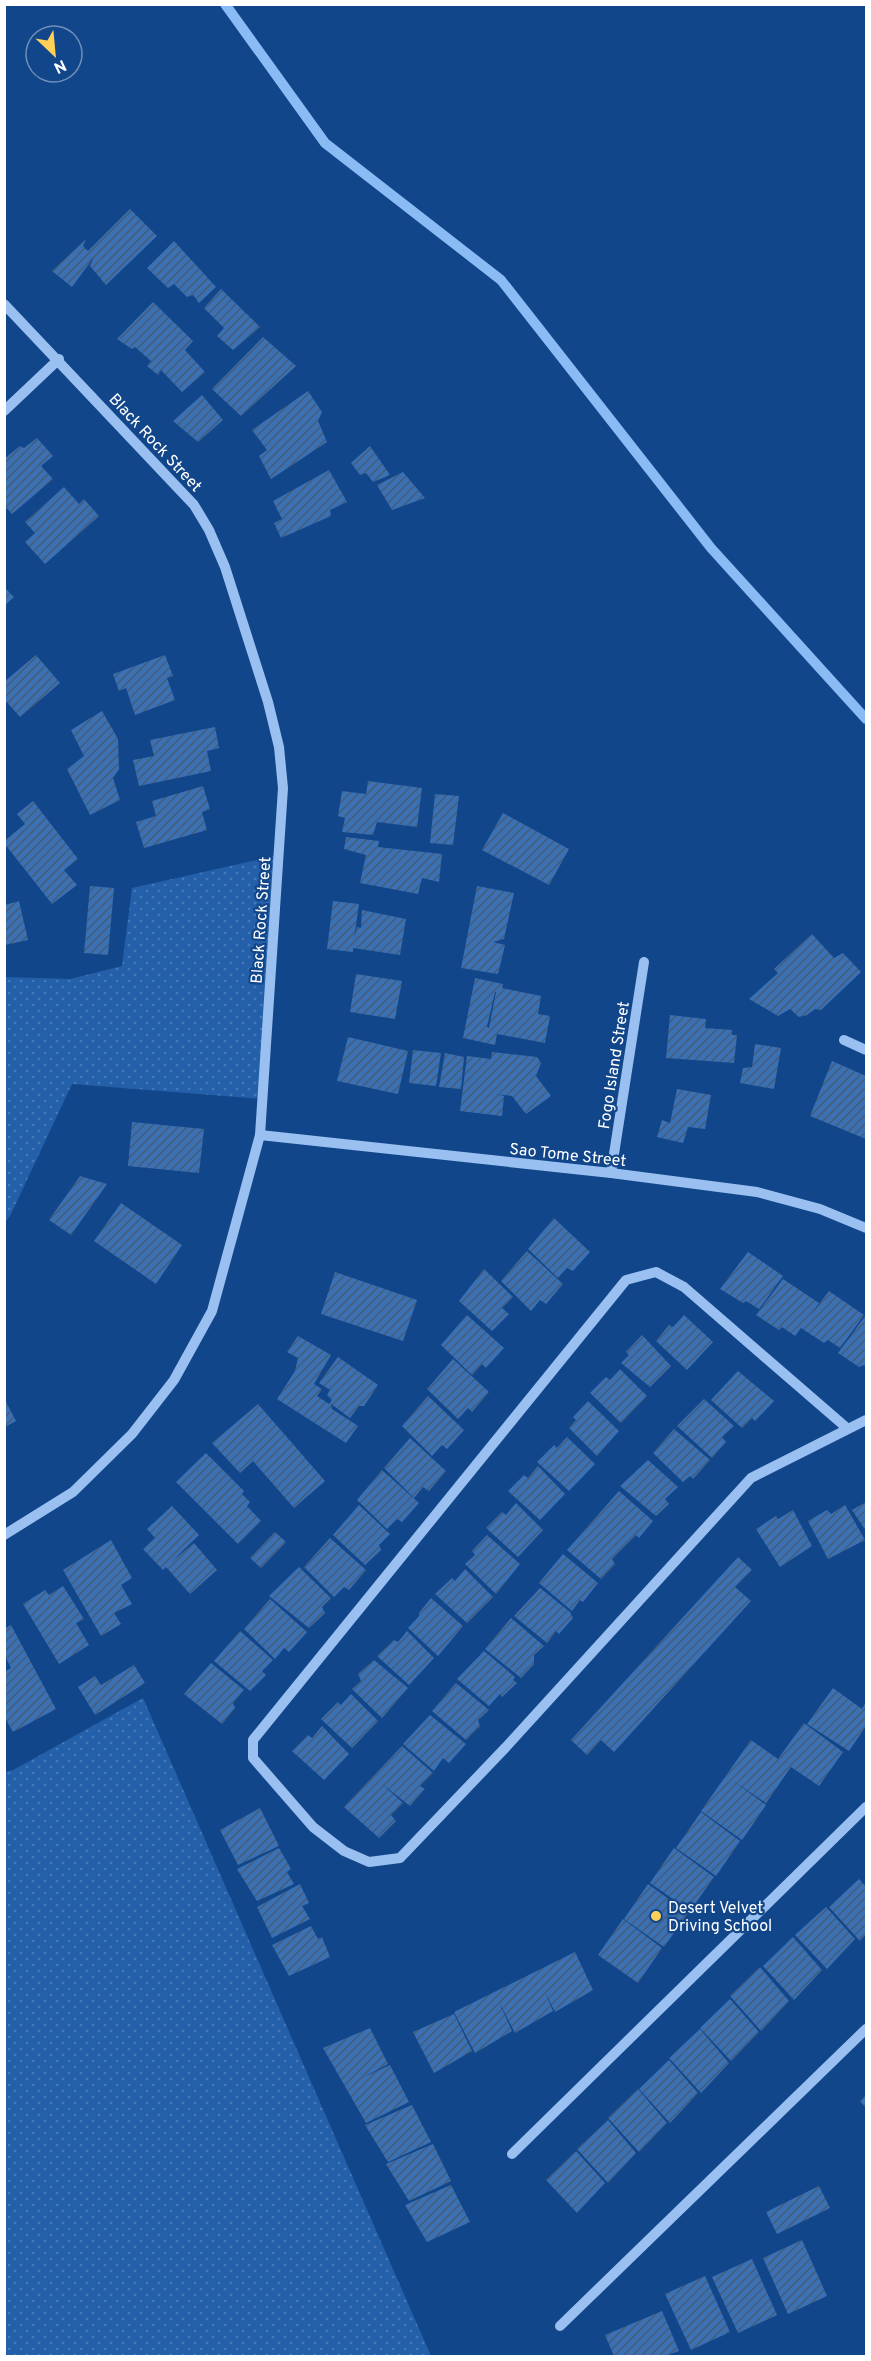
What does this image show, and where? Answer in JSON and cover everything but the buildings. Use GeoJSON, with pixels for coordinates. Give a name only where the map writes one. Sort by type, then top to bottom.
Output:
{"type":"FeatureCollection","features":[{"type":"Feature","properties":{"kind":"street","name":"Black Rock Street"},"geometry":{"type":"LineString","coordinates":[[4,304],[59,359],[194,505],[209,530],[225,567],[268,702],[279,747],[283,788],[260,1135],[212,1311],[174,1380],[132,1434],[73,1492],[4,1535]]}},
{"type":"Feature","properties":{"kind":"street"},"geometry":{"type":"LineString","coordinates":[[4,411],[59,359]]}},
{"type":"Feature","properties":{"kind":"street","name":"Fogo Island Street"},"geometry":{"type":"LineString","coordinates":[[611,1173],[644,962]]}},
{"type":"Feature","properties":{"kind":"street"},"geometry":{"type":"LineString","coordinates":[[844,1040],[867,1050]]}},
{"type":"Feature","properties":{"kind":"street","name":"Sao Tome Street"},"geometry":{"type":"LineString","coordinates":[[260,1135],[611,1173],[757,1192],[820,1209],[867,1228]]}},
{"type":"Feature","properties":{"kind":"street"},"geometry":{"type":"LineString","coordinates":[[848,1429],[684,1287],[656,1272],[627,1280],[253,1740],[253,1758],[313,1827],[344,1851],[369,1862],[400,1858],[506,1747],[751,1478],[867,1420]]}},
{"type":"Feature","properties":{"kind":"street"},"geometry":{"type":"LineString","coordinates":[[512,2154],[867,1807]]}},
{"type":"Feature","properties":{"kind":"street"},"geometry":{"type":"LineString","coordinates":[[560,2326],[867,2029]]}},
{"type":"Feature","properties":{"kind":"shaded area"},"geometry":{"type":"Polygon","coordinates":[[[279,855],[264,1099],[72,1084],[10,1216],[5,1222],[5,977],[70,979],[122,966],[132,888],[279,855]]]}},
{"type":"Feature","properties":{"kind":"shaded area"},"geometry":{"type":"Polygon","coordinates":[[[143,1698],[431,2356],[5,2356],[5,1772],[13,1770],[143,1698]]]}},
{"type":"Feature","properties":{"kind":"waterway"},"geometry":{"type":"LineString","coordinates":[[225,4],[325,143],[501,280],[711,548],[866,719]]}},
{"type":"Feature","properties":{"kind":"place","name":"Desert Velvet Driving School"},"geometry":{"type":"Point","coordinates":[656,1916]}}]}
